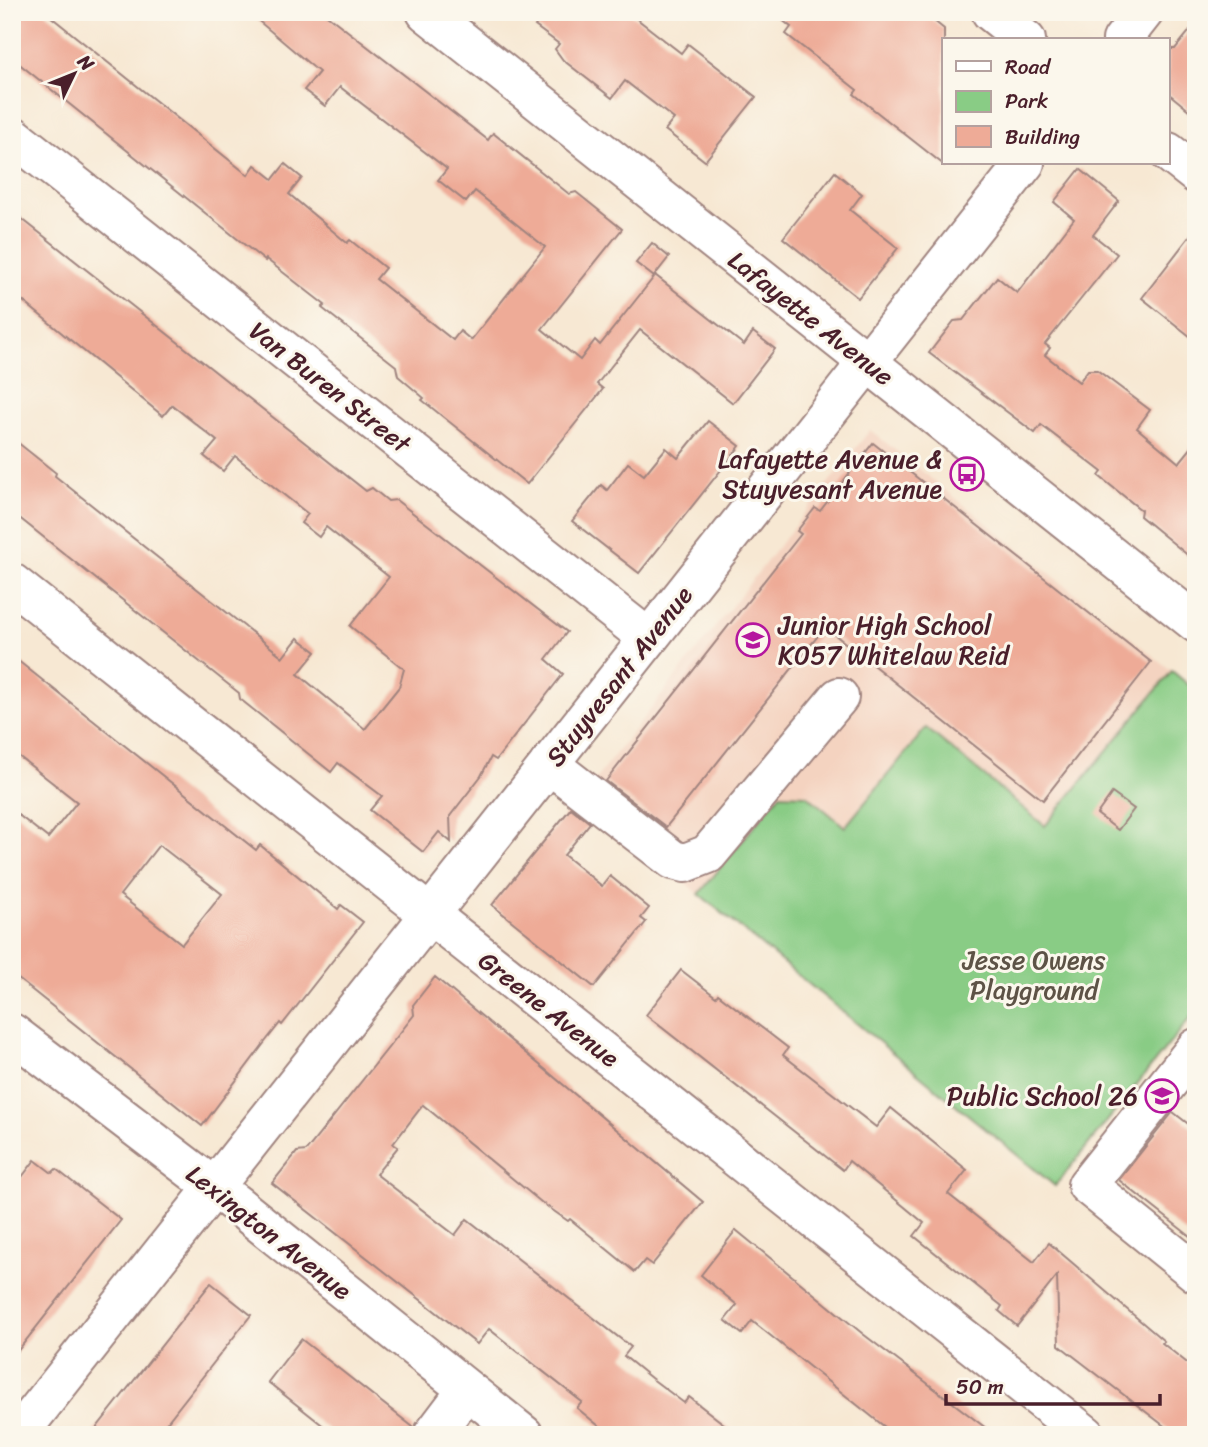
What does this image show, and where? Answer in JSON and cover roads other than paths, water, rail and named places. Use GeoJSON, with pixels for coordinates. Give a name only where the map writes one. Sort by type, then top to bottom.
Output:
{"type":"FeatureCollection","features":[{"type":"Feature","properties":{"kind":"street","name":"Lafayette Avenue"},"geometry":{"type":"LineString","coordinates":[[426,12],[1196,623]]}},
{"type":"Feature","properties":{"kind":"street"},"geometry":{"type":"LineString","coordinates":[[991,12],[1024,38]]}},
{"type":"Feature","properties":{"kind":"street"},"geometry":{"type":"LineString","coordinates":[[1124,38],[1144,12]]}},
{"type":"Feature","properties":{"kind":"street","name":"Van Buren Street"},"geometry":{"type":"LineString","coordinates":[[12,135],[648,638]]}},
{"type":"Feature","properties":{"kind":"street"},"geometry":{"type":"LineString","coordinates":[[1170,154],[1196,174]]}},
{"type":"Feature","properties":{"kind":"street","name":"Stuyvesant Avenue"},"geometry":{"type":"LineString","coordinates":[[18,1435],[1024,164]]}},
{"type":"Feature","properties":{"kind":"street","name":"Greene Avenue"},"geometry":{"type":"LineString","coordinates":[[12,583],[1086,1435]]}},
{"type":"Feature","properties":{"kind":"street"},"geometry":{"type":"LineString","coordinates":[[549,764],[673,860],[685,863],[696,861],[708,854],[839,697]]}},
{"type":"Feature","properties":{"kind":"street","name":"Lexington Avenue"},"geometry":{"type":"LineString","coordinates":[[12,1032],[524,1435]]}},
{"type":"Feature","properties":{"kind":"street"},"geometry":{"type":"LineString","coordinates":[[1196,1048],[1087,1185],[1196,1272]]}},
{"type":"Feature","properties":{"kind":"street"},"geometry":{"type":"LineString","coordinates":[[433,1435],[467,1390]]}},
{"type":"Feature","properties":{"kind":"place","name":"Lafayette Avenue & Stuyvesant Avenue"},"geometry":{"type":"Point","coordinates":[967,474]}},
{"type":"Feature","properties":{"kind":"place","name":"Junior High School K057 Whitelaw Reid"},"geometry":{"type":"Point","coordinates":[753,640]}},
{"type":"Feature","properties":{"kind":"place","name":"Public School 26"},"geometry":{"type":"Point","coordinates":[1162,1096]}},
{"type":"Feature","properties":{"kind":"park label","name":"Jesse Owens Playground"},"geometry":{"type":"Point","coordinates":[1034,975]}}]}
